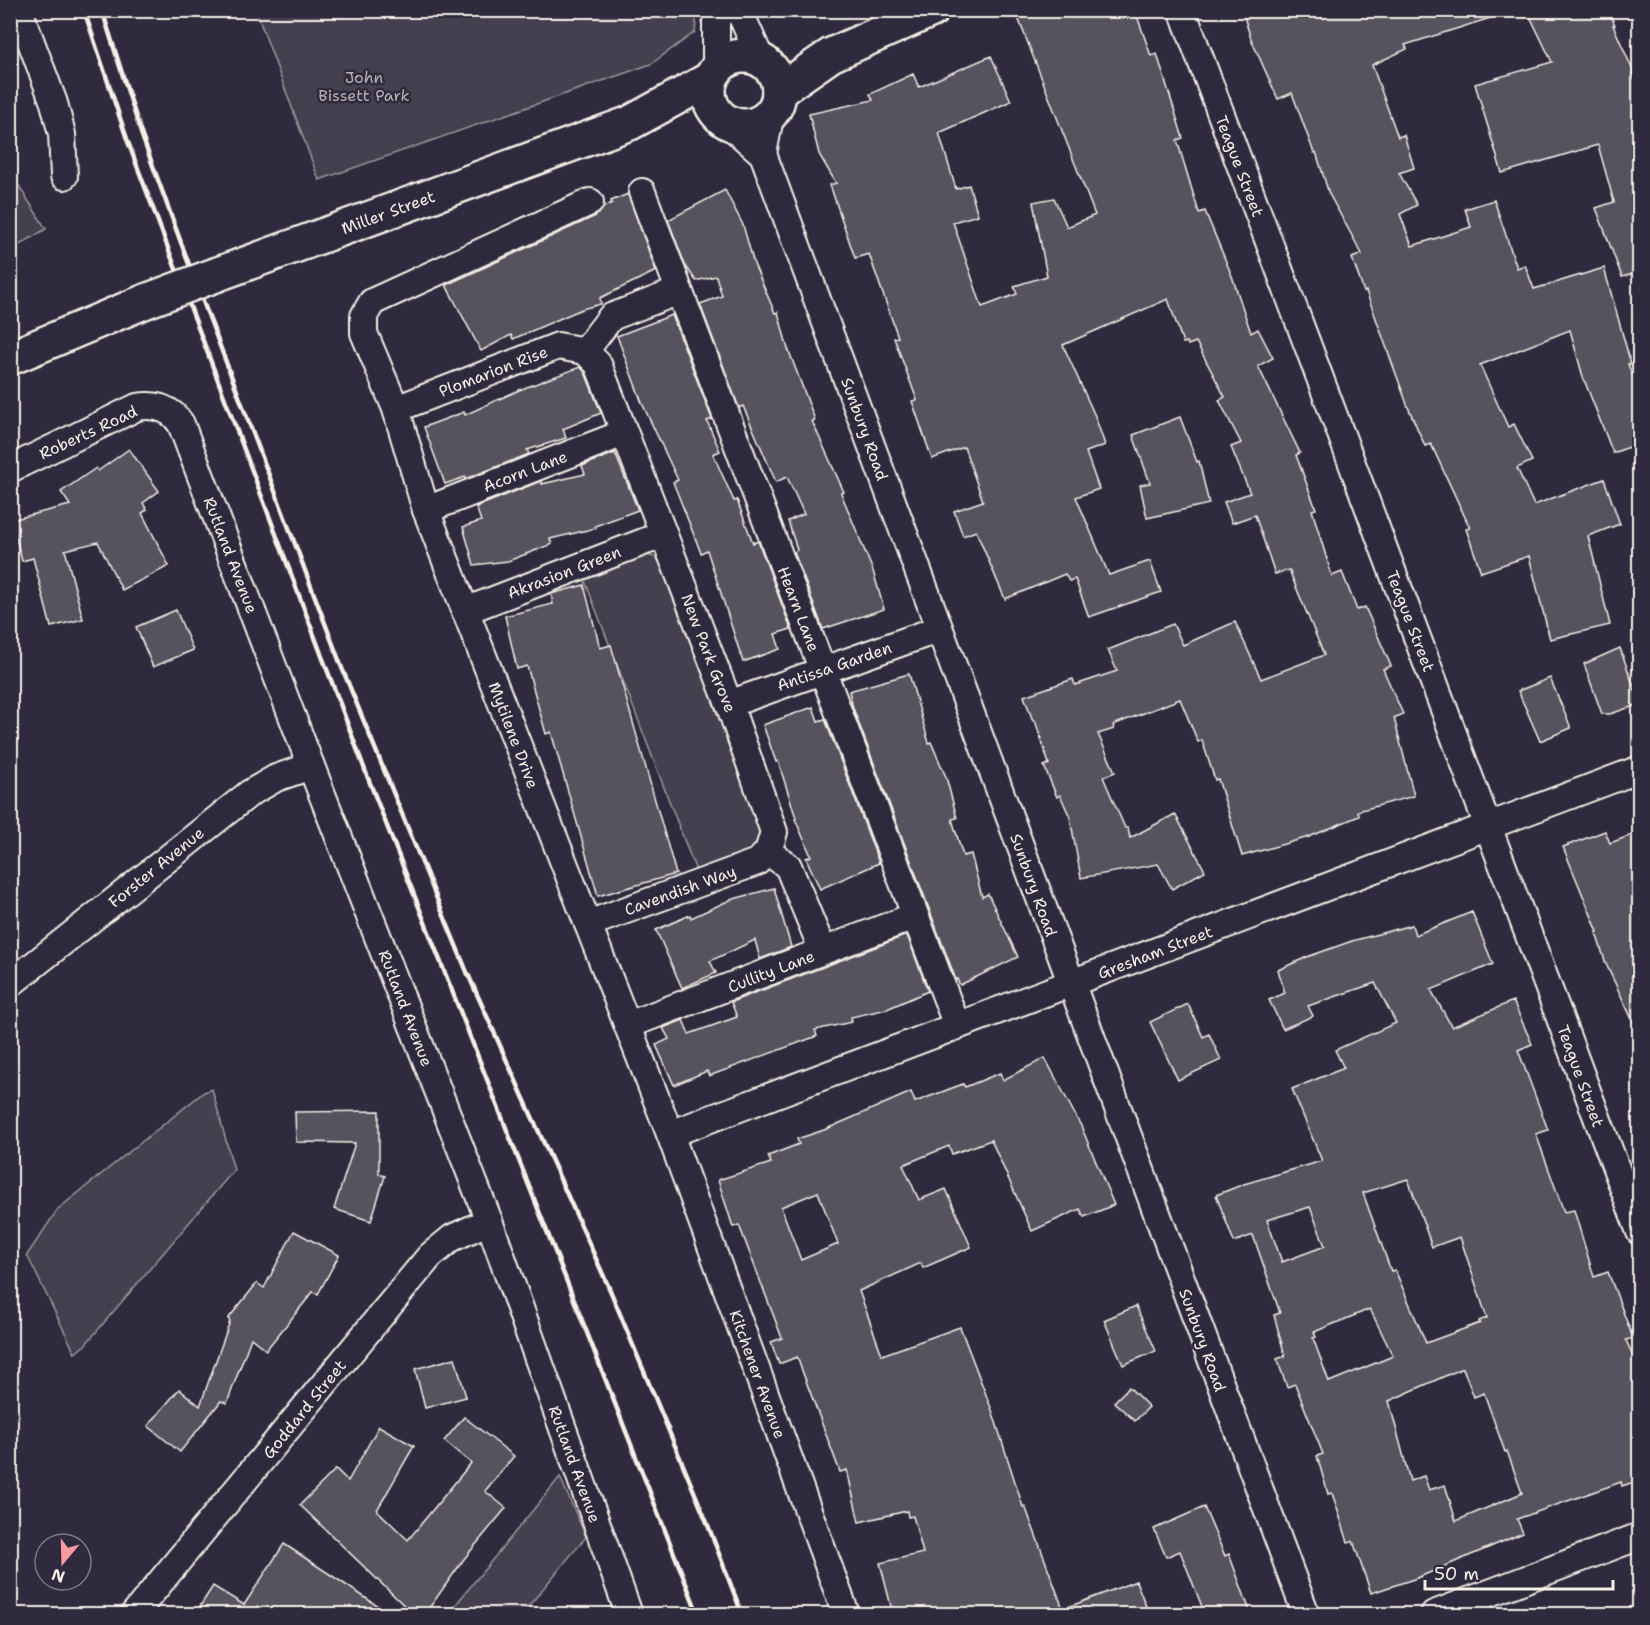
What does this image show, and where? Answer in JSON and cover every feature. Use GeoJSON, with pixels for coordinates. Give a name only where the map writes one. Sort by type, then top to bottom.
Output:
{"type":"FeatureCollection","features":[{"type":"Feature","properties":{"kind":"main road"},"geometry":{"type":"LineString","coordinates":[[769,82],[932,10]]}},
{"type":"Feature","properties":{"kind":"main road"},"geometry":{"type":"LineString","coordinates":[[748,56],[769,82],[763,120],[752,125],[739,126],[716,94],[725,61],[735,57],[748,56]]}},
{"type":"Feature","properties":{"kind":"main road","name":"Miller Street"},"geometry":{"type":"LineString","coordinates":[[10,358],[146,301],[218,274],[630,123],[716,94]]}},
{"type":"Feature","properties":{"kind":"street"},"geometry":{"type":"LineString","coordinates":[[19,10],[54,103],[62,134],[64,176]]}},
{"type":"Feature","properties":{"kind":"street"},"geometry":{"type":"LineString","coordinates":[[716,94],[716,22],[721,10]]}},
{"type":"Feature","properties":{"kind":"street"},"geometry":{"type":"LineString","coordinates":[[739,10],[769,82],[763,154]]}},
{"type":"Feature","properties":{"kind":"street","name":"Teague Street"},"geometry":{"type":"LineString","coordinates":[[1182,10],[1640,1232]]}},
{"type":"Feature","properties":{"kind":"street","name":"Sunbury Road"},"geometry":{"type":"LineString","coordinates":[[716,94],[763,154],[1306,1614]]}},
{"type":"Feature","properties":{"kind":"street","name":"Hearn Lane"},"geometry":{"type":"LineString","coordinates":[[642,192],[957,1026]]}},
{"type":"Feature","properties":{"kind":"street","name":"Mytilene Drive"},"geometry":{"type":"LineString","coordinates":[[590,202],[372,302],[364,316],[364,333],[396,409],[426,510],[670,1134]]}},
{"type":"Feature","properties":{"kind":"street"},"geometry":{"type":"LineString","coordinates":[[585,351],[612,317],[679,291]]}},
{"type":"Feature","properties":{"kind":"street","name":"Plomarion Rise"},"geometry":{"type":"LineString","coordinates":[[396,409],[558,345],[585,351]]}},
{"type":"Feature","properties":{"kind":"street","name":"New Park Grove"},"geometry":{"type":"LineString","coordinates":[[585,351],[598,364],[729,704],[774,832],[768,852]]}},
{"type":"Feature","properties":{"kind":"street","name":"Roberts Road"},"geometry":{"type":"LineString","coordinates":[[10,469],[137,407],[148,405],[167,411]]}},
{"type":"Feature","properties":{"kind":"street","name":"Rutland Avenue"},"geometry":{"type":"LineString","coordinates":[[167,411],[181,424],[311,766],[489,1221],[629,1614]]}},
{"type":"Feature","properties":{"kind":"street","name":"Acorn Lane"},"geometry":{"type":"LineString","coordinates":[[426,510],[624,433]]}},
{"type":"Feature","properties":{"kind":"street","name":"Akrasion Green"},"geometry":{"type":"LineString","coordinates":[[465,610],[664,534]]}},
{"type":"Feature","properties":{"kind":"street","name":"Antissa Garden"},"geometry":{"type":"LineString","coordinates":[[729,704],[939,629]]}},
{"type":"Feature","properties":{"kind":"street","name":"Forster Avenue"},"geometry":{"type":"LineString","coordinates":[[10,984],[250,793],[276,778],[311,766]]}},
{"type":"Feature","properties":{"kind":"street","name":"Gresham Street"},"geometry":{"type":"LineString","coordinates":[[670,1134],[1640,769]]}},
{"type":"Feature","properties":{"kind":"street"},"geometry":{"type":"LineString","coordinates":[[768,852],[788,866],[824,951]]}},
{"type":"Feature","properties":{"kind":"street","name":"Cavendish Way"},"geometry":{"type":"LineString","coordinates":[[588,924],[757,862],[768,852]]}},
{"type":"Feature","properties":{"kind":"street","name":"Cullity Lane"},"geometry":{"type":"LineString","coordinates":[[628,1025],[915,916]]}},
{"type":"Feature","properties":{"kind":"street","name":"Kitchener Avenue"},"geometry":{"type":"LineString","coordinates":[[670,1134],[846,1614]]}},
{"type":"Feature","properties":{"kind":"street","name":"Goddard Street"},"geometry":{"type":"LineString","coordinates":[[134,1614],[430,1256],[452,1238],[489,1221]]}},
{"type":"Feature","properties":{"kind":"street"},"geometry":{"type":"LineString","coordinates":[[1434,1614],[1640,1536]]}},
{"type":"Feature","properties":{"kind":"green space","name":"John Bissett Park"},"geometry":{"type":"Polygon","coordinates":[[[256,10],[697,11],[695,32],[651,64],[319,180],[256,10]]]}},
{"type":"Feature","properties":{"kind":"green space"},"geometry":{"type":"Polygon","coordinates":[[[11,173],[46,229],[10,250],[11,173]]]}},
{"type":"Feature","properties":{"kind":"green space"},"geometry":{"type":"Polygon","coordinates":[[[642,554],[655,557],[662,565],[762,829],[759,841],[752,850],[696,871],[583,576],[642,554]]]}},
{"type":"Feature","properties":{"kind":"green space"},"geometry":{"type":"Polygon","coordinates":[[[212,1089],[234,1170],[85,1345],[75,1353],[27,1255],[58,1209],[204,1092],[212,1089]]]}},
{"type":"Feature","properties":{"kind":"green space"},"geometry":{"type":"Polygon","coordinates":[[[560,1477],[586,1537],[522,1614],[448,1614],[560,1477]]]}},
{"type":"Feature","properties":{"kind":"building"},"geometry":{"type":"Polygon","coordinates":[[[1015,10],[1135,10],[1151,56],[1157,54],[1183,138],[1177,140],[1199,213],[1205,211],[1232,276],[1251,333],[1258,329],[1273,358],[1258,366],[1300,453],[1296,455],[1316,509],[1312,510],[1332,576],[1342,572],[1357,610],[1365,607],[1391,666],[1383,669],[1403,714],[1394,718],[1414,796],[1358,811],[1359,816],[1309,837],[1242,856],[1218,779],[1215,780],[1202,740],[1198,742],[1180,699],[1113,725],[1114,729],[1098,734],[1115,772],[1103,777],[1125,828],[1128,828],[1130,838],[1175,814],[1205,871],[1172,889],[1158,864],[1081,878],[1070,817],[1060,795],[1057,797],[1044,766],[1049,764],[1035,720],[1033,721],[1024,696],[1073,679],[1075,685],[1117,671],[1108,650],[1173,624],[1183,645],[1235,622],[1261,679],[1324,655],[1289,570],[1275,574],[1255,515],[1232,523],[1224,502],[1250,493],[1231,447],[1241,443],[1219,400],[1225,397],[1196,342],[1188,345],[1187,342],[1183,343],[1168,299],[1063,345],[1095,416],[1105,445],[1086,452],[1099,489],[1076,497],[1109,575],[1150,561],[1161,592],[1089,617],[1075,579],[1069,581],[1065,574],[1005,599],[976,531],[963,536],[954,511],[983,501],[964,447],[932,459],[912,401],[917,400],[894,338],[898,337],[869,254],[855,258],[830,185],[836,183],[819,154],[809,114],[873,100],[870,94],[913,74],[919,87],[991,56],[1011,101],[939,133],[956,189],[969,185],[978,215],[953,222],[982,307],[1017,294],[1014,286],[1047,276],[1033,202],[1054,198],[1067,227],[1095,215],[1015,10]]]}},
{"type":"Feature","properties":{"kind":"building"},"geometry":{"type":"Polygon","coordinates":[[[1242,10],[1499,10],[1500,15],[1405,45],[1407,49],[1372,65],[1398,137],[1404,135],[1414,168],[1399,173],[1417,205],[1400,214],[1412,246],[1471,227],[1465,209],[1494,200],[1517,268],[1525,265],[1534,289],[1604,268],[1631,364],[1628,364],[1640,395],[1640,443],[1613,453],[1583,377],[1570,330],[1480,365],[1508,427],[1514,424],[1532,461],[1517,468],[1534,505],[1604,479],[1620,524],[1588,536],[1610,625],[1550,639],[1529,556],[1481,572],[1466,529],[1470,528],[1431,444],[1425,446],[1408,407],[1366,291],[1364,292],[1352,258],[1362,254],[1329,194],[1316,152],[1314,153],[1292,93],[1278,99],[1251,39],[1242,10]]]}},
{"type":"Feature","properties":{"kind":"building"},"geometry":{"type":"Polygon","coordinates":[[[1527,10],[1608,10],[1615,25],[1613,25],[1634,73],[1632,73],[1640,93],[1640,272],[1622,277],[1596,208],[1614,202],[1598,145],[1502,173],[1475,84],[1552,62],[1527,10]]]}},
{"type":"Feature","properties":{"kind":"building"},"geometry":{"type":"Polygon","coordinates":[[[725,190],[743,225],[754,264],[775,313],[778,312],[787,346],[815,420],[812,421],[844,492],[841,493],[873,571],[884,609],[823,629],[794,552],[797,550],[788,521],[804,514],[787,477],[776,482],[743,406],[739,408],[700,304],[722,296],[716,276],[696,281],[685,265],[668,220],[725,190]]]}},
{"type":"Feature","properties":{"kind":"building"},"geometry":{"type":"Polygon","coordinates":[[[628,194],[656,271],[600,298],[601,304],[582,309],[513,339],[511,335],[481,351],[446,285],[596,216],[604,207],[612,203],[611,201],[628,194]]]}},
{"type":"Feature","properties":{"kind":"building"},"geometry":{"type":"Polygon","coordinates":[[[672,315],[712,419],[707,421],[720,451],[713,454],[734,501],[737,500],[753,543],[758,541],[791,629],[775,634],[780,649],[743,662],[707,550],[701,553],[673,482],[678,480],[642,403],[617,336],[672,315]]]}},
{"type":"Feature","properties":{"kind":"building"},"geometry":{"type":"Polygon","coordinates":[[[580,367],[585,372],[601,413],[563,429],[566,438],[527,450],[529,454],[465,479],[465,477],[445,484],[424,427],[464,412],[465,415],[519,390],[580,367]]]}},
{"type":"Feature","properties":{"kind":"building"},"geometry":{"type":"Polygon","coordinates":[[[1180,417],[1197,462],[1199,461],[1209,504],[1147,518],[1140,485],[1150,483],[1133,435],[1180,417]]]}},
{"type":"Feature","properties":{"kind":"building"},"geometry":{"type":"Polygon","coordinates":[[[129,449],[159,491],[143,503],[147,510],[142,513],[169,566],[122,590],[98,542],[65,550],[83,619],[51,627],[33,558],[22,561],[11,520],[70,505],[61,492],[96,468],[98,471],[129,449]]]}},
{"type":"Feature","properties":{"kind":"building"},"geometry":{"type":"Polygon","coordinates":[[[615,453],[638,510],[595,526],[596,528],[550,539],[552,544],[508,561],[474,565],[463,527],[481,521],[476,507],[541,481],[542,484],[585,474],[582,466],[615,453]]]}},
{"type":"Feature","properties":{"kind":"building"},"geometry":{"type":"Polygon","coordinates":[[[584,585],[600,648],[611,645],[676,874],[598,896],[551,732],[546,734],[527,666],[517,669],[505,616],[553,604],[551,594],[584,585]]]}},
{"type":"Feature","properties":{"kind":"building"},"geometry":{"type":"Polygon","coordinates":[[[176,610],[193,650],[153,667],[136,627],[176,610]]]}},
{"type":"Feature","properties":{"kind":"building"},"geometry":{"type":"Polygon","coordinates":[[[1620,648],[1640,704],[1610,714],[1602,714],[1584,664],[1620,648]]]}},
{"type":"Feature","properties":{"kind":"building"},"geometry":{"type":"Polygon","coordinates":[[[909,674],[929,743],[931,742],[946,777],[957,818],[952,819],[963,856],[971,854],[982,897],[988,894],[1018,957],[960,985],[956,980],[853,708],[849,691],[909,674]]]}},
{"type":"Feature","properties":{"kind":"building"},"geometry":{"type":"Polygon","coordinates":[[[1550,678],[1571,728],[1540,741],[1518,691],[1550,678]]]}},
{"type":"Feature","properties":{"kind":"building"},"geometry":{"type":"Polygon","coordinates":[[[813,707],[818,721],[825,719],[879,863],[820,889],[806,858],[811,856],[795,819],[778,761],[776,762],[763,725],[813,707]]]}},
{"type":"Feature","properties":{"kind":"building"},"geometry":{"type":"Polygon","coordinates":[[[1605,831],[1610,843],[1640,832],[1640,1036],[1606,964],[1596,933],[1598,932],[1563,847],[1605,831]]]}},
{"type":"Feature","properties":{"kind":"building"},"geometry":{"type":"Polygon","coordinates":[[[774,888],[791,947],[760,959],[755,940],[710,961],[716,973],[682,988],[656,930],[690,915],[691,918],[730,900],[774,888]]]}},
{"type":"Feature","properties":{"kind":"building"},"geometry":{"type":"Polygon","coordinates":[[[1472,912],[1493,964],[1431,990],[1452,1027],[1513,1001],[1532,1044],[1518,1050],[1548,1130],[1536,1134],[1564,1212],[1574,1210],[1594,1277],[1608,1272],[1633,1338],[1626,1340],[1640,1374],[1640,1480],[1622,1486],[1621,1482],[1517,1519],[1523,1533],[1417,1578],[1371,1593],[1353,1541],[1348,1542],[1332,1493],[1328,1494],[1317,1456],[1323,1454],[1295,1384],[1287,1387],[1277,1359],[1285,1356],[1274,1315],[1280,1313],[1253,1235],[1234,1242],[1216,1195],[1244,1184],[1322,1161],[1292,1089],[1344,1068],[1335,1050],[1396,1023],[1375,983],[1308,1006],[1313,1016],[1283,1029],[1269,1000],[1285,993],[1278,970],[1352,941],[1412,925],[1415,935],[1472,912]],[[1408,1179],[1363,1193],[1391,1271],[1395,1270],[1426,1343],[1480,1323],[1479,1321],[1487,1318],[1460,1237],[1432,1247],[1408,1179]],[[1310,1207],[1267,1220],[1282,1262],[1325,1246],[1310,1207]],[[1370,1309],[1314,1332],[1316,1337],[1313,1338],[1329,1382],[1393,1356],[1370,1309]],[[1463,1368],[1389,1401],[1410,1481],[1424,1476],[1429,1490],[1445,1485],[1456,1521],[1522,1493],[1484,1393],[1474,1397],[1463,1368]]]}},
{"type":"Feature","properties":{"kind":"building"},"geometry":{"type":"Polygon","coordinates":[[[907,935],[928,991],[887,1009],[851,1017],[852,1022],[815,1030],[817,1036],[709,1076],[707,1071],[674,1085],[656,1045],[669,1039],[663,1028],[683,1020],[689,1034],[737,1017],[731,1002],[907,935]]]}},
{"type":"Feature","properties":{"kind":"building"},"geometry":{"type":"Polygon","coordinates":[[[1188,1004],[1203,1037],[1209,1034],[1221,1060],[1178,1080],[1150,1022],[1188,1004]]]}},
{"type":"Feature","properties":{"kind":"building"},"geometry":{"type":"Polygon","coordinates":[[[1045,1058],[1081,1126],[1114,1205],[1084,1217],[1080,1209],[1032,1231],[991,1140],[952,1154],[949,1146],[903,1165],[919,1200],[946,1189],[971,1247],[923,1268],[921,1263],[859,1291],[882,1355],[960,1327],[993,1413],[1023,1507],[1025,1506],[1063,1609],[1136,1581],[1149,1614],[893,1614],[880,1563],[923,1553],[913,1516],[908,1517],[907,1511],[859,1522],[847,1470],[840,1472],[797,1357],[779,1364],[771,1342],[782,1338],[739,1225],[733,1227],[718,1180],[771,1163],[768,1156],[799,1144],[797,1139],[824,1130],[911,1092],[915,1102],[963,1084],[965,1087],[1000,1073],[1003,1080],[1045,1058]],[[818,1192],[781,1207],[801,1260],[838,1244],[818,1192]]]}},
{"type":"Feature","properties":{"kind":"building"},"geometry":{"type":"Polygon","coordinates":[[[379,1111],[379,1174],[385,1176],[371,1221],[334,1209],[355,1143],[296,1142],[295,1112],[379,1111]]]}},
{"type":"Feature","properties":{"kind":"building"},"geometry":{"type":"Polygon","coordinates":[[[294,1231],[339,1255],[318,1294],[313,1292],[266,1350],[251,1338],[227,1403],[221,1401],[180,1452],[148,1426],[179,1389],[200,1406],[230,1321],[228,1319],[257,1283],[264,1288],[294,1231]]]}},
{"type":"Feature","properties":{"kind":"building"},"geometry":{"type":"Polygon","coordinates":[[[1136,1306],[1156,1351],[1123,1365],[1104,1320],[1136,1306]]]}},
{"type":"Feature","properties":{"kind":"building"},"geometry":{"type":"Polygon","coordinates":[[[455,1358],[466,1397],[425,1408],[415,1369],[455,1358]]]}},
{"type":"Feature","properties":{"kind":"building"},"geometry":{"type":"Polygon","coordinates":[[[1129,1387],[1149,1407],[1135,1421],[1114,1402],[1129,1387]]]}},
{"type":"Feature","properties":{"kind":"building"},"geometry":{"type":"Polygon","coordinates":[[[464,1417],[514,1456],[485,1491],[506,1508],[464,1559],[425,1614],[413,1614],[300,1505],[336,1469],[348,1481],[379,1426],[414,1446],[377,1510],[408,1540],[471,1463],[444,1441],[464,1417]]]}},
{"type":"Feature","properties":{"kind":"building"},"geometry":{"type":"Polygon","coordinates":[[[1204,1507],[1225,1556],[1229,1554],[1251,1614],[1205,1614],[1180,1551],[1166,1557],[1154,1529],[1204,1507]]]}},
{"type":"Feature","properties":{"kind":"building"},"geometry":{"type":"Polygon","coordinates":[[[284,1544],[390,1614],[195,1614],[213,1586],[244,1605],[284,1544]]]}},
{"type":"Feature","properties":{"kind":"railway"},"geometry":{"type":"LineString","coordinates":[[84,10],[128,142],[368,778],[698,1614]]}},
{"type":"Feature","properties":{"kind":"railway"},"geometry":{"type":"LineString","coordinates":[[102,10],[142,136],[342,668],[467,972],[610,1290],[706,1520],[742,1614]]}}]}
